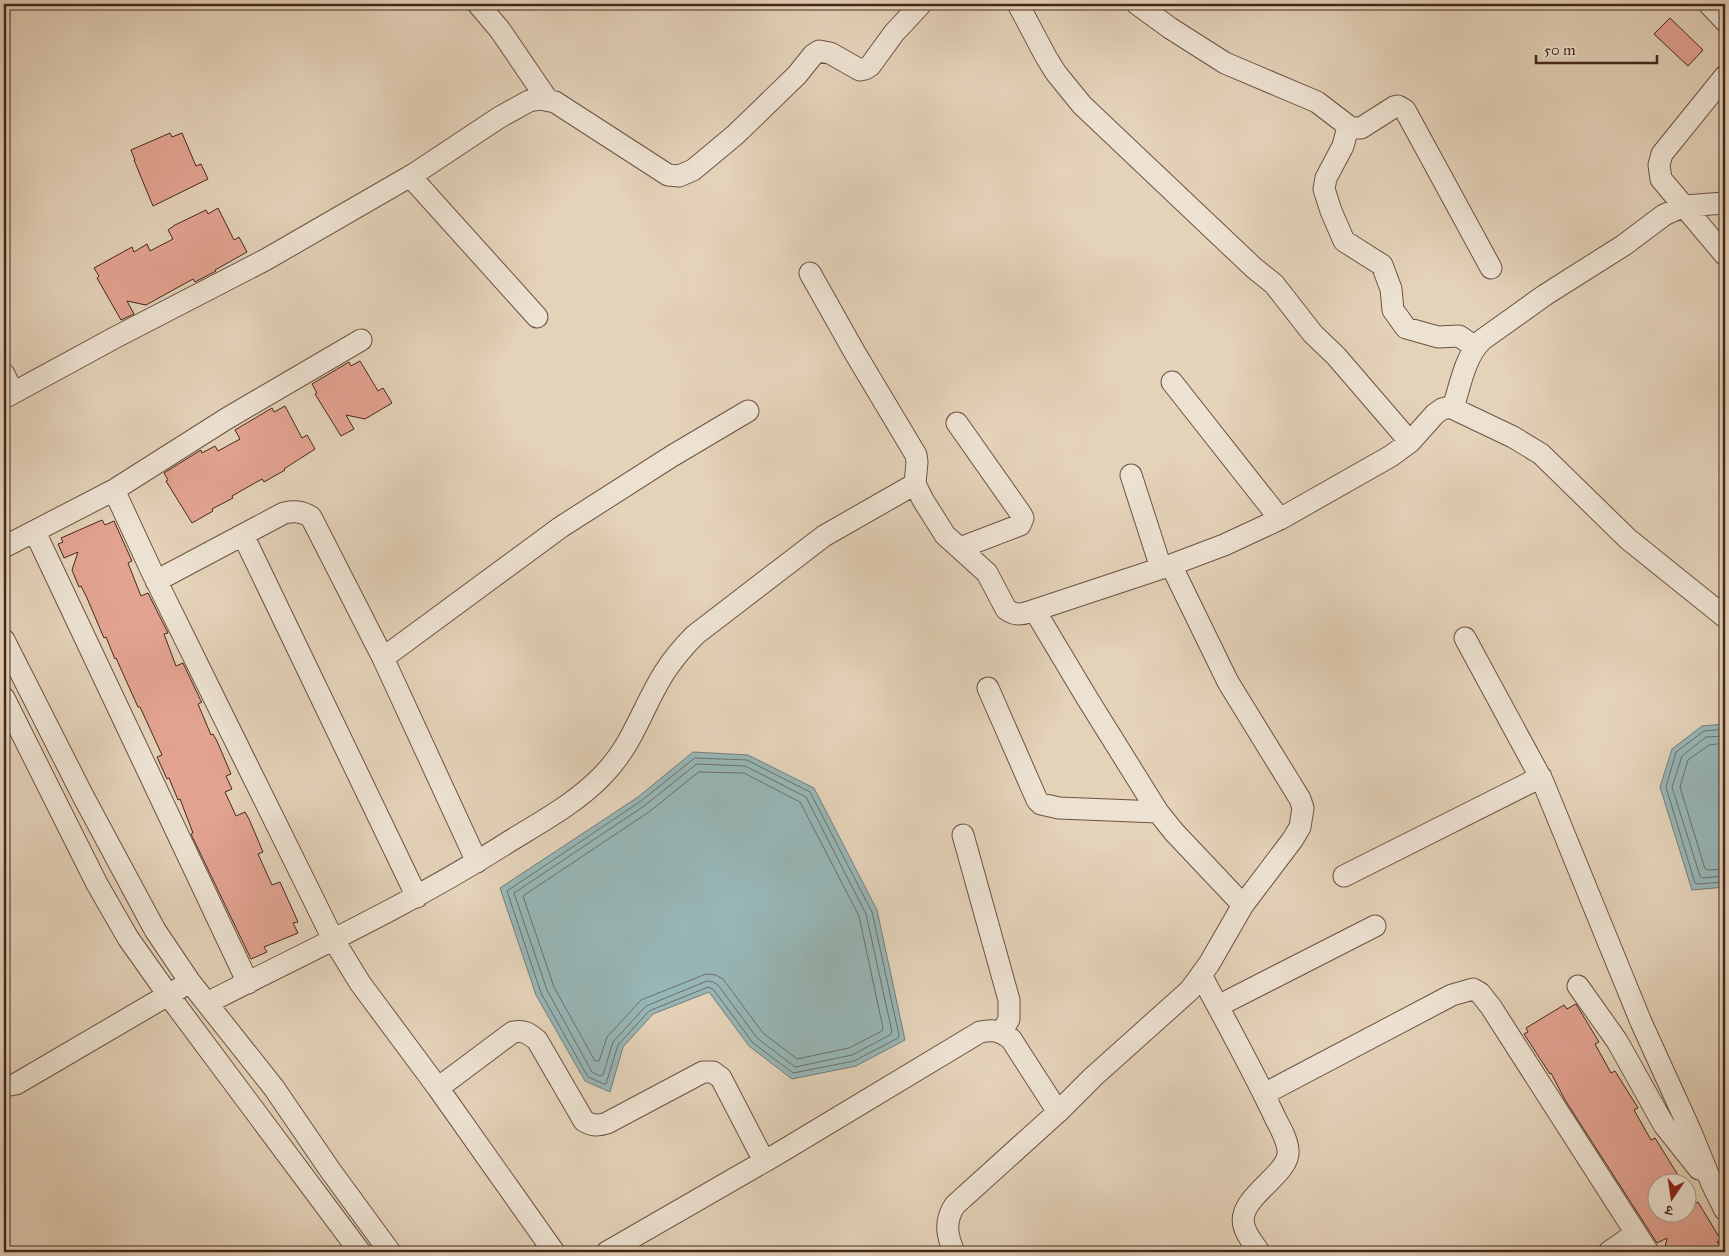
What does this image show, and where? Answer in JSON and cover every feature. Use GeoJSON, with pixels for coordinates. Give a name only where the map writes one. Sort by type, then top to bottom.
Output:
{"type":"FeatureCollection","features":[{"type":"Feature","properties":{"kind":"street"},"geometry":{"type":"LineString","coordinates":[[478,4],[500,30],[548,99],[668,175],[679,176],[693,170],[735,135],[779,93],[813,55],[819,51],[830,53],[860,70],[865,69],[870,66],[894,33],[921,4]]}},
{"type":"Feature","properties":{"kind":"street"},"geometry":{"type":"LineString","coordinates":[[1018,4],[1046,58],[1082,105],[1254,268],[1270,280],[1313,334],[1336,356],[1410,442]]}},
{"type":"Feature","properties":{"kind":"street"},"geometry":{"type":"LineString","coordinates":[[1137,4],[1170,28],[1225,63],[1317,102],[1335,114],[1348,127],[1361,128],[1394,107],[1401,107],[1405,110],[1491,268]]}},
{"type":"Feature","properties":{"kind":"street"},"geometry":{"type":"LineString","coordinates":[[1709,4],[1725,20]]}},
{"type":"Feature","properties":{"kind":"street"},"geometry":{"type":"LineString","coordinates":[[1725,76],[1662,154],[1659,173],[1661,179],[1725,255]]}},
{"type":"Feature","properties":{"kind":"street"},"geometry":{"type":"LineString","coordinates":[[7,389],[116,337],[265,260],[410,176],[500,117],[529,101],[548,99]]}},
{"type":"Feature","properties":{"kind":"street"},"geometry":{"type":"LineString","coordinates":[[1348,127],[1342,146],[1326,178],[1324,189],[1344,242],[1382,265],[1391,289],[1393,310],[1406,328],[1438,337],[1459,336],[1475,347]]}},
{"type":"Feature","properties":{"kind":"street"},"geometry":{"type":"LineString","coordinates":[[410,176],[537,317]]}},
{"type":"Feature","properties":{"kind":"street"},"geometry":{"type":"LineString","coordinates":[[1453,408],[1466,368],[1475,347],[1482,340],[1538,300],[1624,245],[1664,215],[1684,206],[1725,203]]}},
{"type":"Feature","properties":{"kind":"street"},"geometry":{"type":"LineString","coordinates":[[810,273],[916,455],[915,484],[942,530],[987,574],[1006,609],[1011,612],[1023,614],[1166,566],[1224,545],[1280,519],[1368,471],[1391,456],[1410,442],[1426,423],[1442,409],[1450,407],[1513,437],[1541,454],[1628,539],[1725,617]]}},
{"type":"Feature","properties":{"kind":"street"},"geometry":{"type":"LineString","coordinates":[[4,547],[114,490],[226,419],[361,340]]}},
{"type":"Feature","properties":{"kind":"street"},"geometry":{"type":"LineString","coordinates":[[1172,382],[1280,519]]}},
{"type":"Feature","properties":{"kind":"street"},"geometry":{"type":"LineString","coordinates":[[384,658],[561,527],[672,456],[748,411]]}},
{"type":"Feature","properties":{"kind":"street"},"geometry":{"type":"LineString","coordinates":[[957,423],[1023,518],[1020,525],[960,548]]}},
{"type":"Feature","properties":{"kind":"street"},"geometry":{"type":"LineString","coordinates":[[954,1252],[947,1231],[947,1220],[951,1211],[1093,1077],[1190,990],[1243,905],[1300,827],[1303,808],[1300,799],[1228,682],[1166,566],[1131,475]]}},
{"type":"Feature","properties":{"kind":"street"},"geometry":{"type":"LineString","coordinates":[[207,1003],[417,897],[477,862],[573,801],[604,775],[625,747],[663,675],[677,654],[694,635],[824,536],[915,484]]}},
{"type":"Feature","properties":{"kind":"street"},"geometry":{"type":"LineString","coordinates":[[114,490],[156,581],[333,939],[365,990],[438,1088],[554,1252]]}},
{"type":"Feature","properties":{"kind":"street"},"geometry":{"type":"LineString","coordinates":[[156,581],[284,513],[303,512],[312,517],[384,658],[477,862]]}},
{"type":"Feature","properties":{"kind":"street"},"geometry":{"type":"LineString","coordinates":[[36,532],[248,982]]}},
{"type":"Feature","properties":{"kind":"street"},"geometry":{"type":"LineString","coordinates":[[243,535],[417,897]]}},
{"type":"Feature","properties":{"kind":"street"},"geometry":{"type":"LineString","coordinates":[[1035,610],[1086,698],[1158,812],[1174,832],[1243,905]]}},
{"type":"Feature","properties":{"kind":"street"},"geometry":{"type":"LineString","coordinates":[[1465,638],[1541,777],[1615,961],[1725,1210]]}},
{"type":"Feature","properties":{"kind":"street"},"geometry":{"type":"LineString","coordinates":[[4,640],[83,796],[148,917],[190,982],[274,1088],[330,1170],[390,1252]]}},
{"type":"Feature","properties":{"kind":"street"},"geometry":{"type":"LineString","coordinates":[[988,688],[1037,800],[1041,804],[1060,808],[1158,812]]}},
{"type":"Feature","properties":{"kind":"street"},"geometry":{"type":"LineString","coordinates":[[4,698],[108,905],[128,938],[360,1252]]}},
{"type":"Feature","properties":{"kind":"street"},"geometry":{"type":"LineString","coordinates":[[1344,876],[1541,777]]}},
{"type":"Feature","properties":{"kind":"street"},"geometry":{"type":"LineString","coordinates":[[963,835],[1009,1000],[1009,1019],[1002,1032]]}},
{"type":"Feature","properties":{"kind":"street"},"geometry":{"type":"LineString","coordinates":[[1218,1006],[1375,926]]}},
{"type":"Feature","properties":{"kind":"street"},"geometry":{"type":"LineString","coordinates":[[1201,975],[1264,1094],[1288,1150],[1288,1158],[1285,1164],[1250,1202],[1242,1218],[1244,1226],[1259,1252]]}},
{"type":"Feature","properties":{"kind":"street"},"geometry":{"type":"LineString","coordinates":[[4,1086],[16,1084],[190,982]]}},
{"type":"Feature","properties":{"kind":"street"},"geometry":{"type":"LineString","coordinates":[[1578,986],[1617,1041],[1664,1125],[1712,1184]]}},
{"type":"Feature","properties":{"kind":"street"},"geometry":{"type":"LineString","coordinates":[[1264,1094],[1452,995],[1473,989],[1480,993],[1491,1007],[1648,1252]]}},
{"type":"Feature","properties":{"kind":"street"},"geometry":{"type":"LineString","coordinates":[[607,1252],[980,1032],[992,1029],[1002,1032],[1011,1039],[1058,1112]]}},
{"type":"Feature","properties":{"kind":"street"},"geometry":{"type":"LineString","coordinates":[[438,1088],[513,1032],[521,1030],[528,1032],[537,1040],[584,1121],[591,1125],[597,1126],[607,1123],[704,1072],[713,1072],[721,1078],[764,1161]]}},
{"type":"Feature","properties":{"kind":"street"},"geometry":{"type":"LineString","coordinates":[[1609,1252],[1635,1234]]}},
{"type":"Feature","properties":{"kind":"water"},"geometry":{"type":"Polygon","coordinates":[[[1725,724],[1725,887],[1692,890],[1660,787],[1672,749],[1702,726],[1725,724]]]}},
{"type":"Feature","properties":{"kind":"water"},"geometry":{"type":"Polygon","coordinates":[[[693,752],[748,755],[814,788],[877,910],[905,1040],[856,1066],[792,1079],[749,1046],[709,992],[653,1014],[623,1047],[610,1092],[585,1081],[536,995],[500,888],[638,797],[693,752]]]}},
{"type":"Feature","properties":{"kind":"building"},"geometry":{"type":"Polygon","coordinates":[[[1670,18],[1703,50],[1688,66],[1654,34],[1670,18]]]}},
{"type":"Feature","properties":{"kind":"building"},"geometry":{"type":"Polygon","coordinates":[[[170,133],[172,137],[182,133],[196,166],[201,164],[208,179],[153,206],[131,150],[170,133]]]}},
{"type":"Feature","properties":{"kind":"building"},"geometry":{"type":"Polygon","coordinates":[[[218,208],[234,240],[239,237],[247,252],[216,271],[195,282],[193,279],[146,305],[127,301],[134,314],[121,320],[97,278],[99,276],[94,268],[132,247],[134,252],[147,244],[150,251],[173,239],[168,230],[175,225],[206,210],[208,214],[218,208]]]}},
{"type":"Feature","properties":{"kind":"building"},"geometry":{"type":"Polygon","coordinates":[[[360,361],[378,391],[383,388],[392,403],[365,419],[346,415],[354,429],[341,436],[315,394],[317,393],[312,384],[349,362],[351,366],[360,361]]]}},
{"type":"Feature","properties":{"kind":"building"},"geometry":{"type":"Polygon","coordinates":[[[285,406],[302,438],[307,435],[315,449],[285,470],[264,482],[262,479],[232,496],[233,498],[212,509],[213,511],[192,523],[166,481],[168,480],[164,473],[201,450],[202,453],[215,446],[218,451],[240,439],[235,430],[272,408],[274,412],[285,406]]]}},
{"type":"Feature","properties":{"kind":"building"},"geometry":{"type":"Polygon","coordinates":[[[102,520],[105,525],[114,521],[132,561],[128,563],[141,596],[148,593],[168,633],[164,634],[176,666],[183,663],[202,702],[198,704],[231,774],[226,776],[232,789],[225,792],[236,816],[245,812],[263,852],[258,854],[272,885],[280,882],[298,922],[293,923],[298,933],[264,947],[267,952],[251,959],[191,834],[193,833],[180,799],[178,800],[169,778],[167,779],[157,757],[162,755],[140,707],[138,707],[106,637],[104,638],[81,586],[79,587],[72,570],[78,552],[64,558],[58,544],[63,542],[61,538],[102,520]]]}},
{"type":"Feature","properties":{"kind":"building"},"geometry":{"type":"Polygon","coordinates":[[[1576,1004],[1599,1042],[1595,1044],[1611,1073],[1615,1071],[1638,1108],[1634,1110],[1651,1140],[1655,1138],[1677,1174],[1646,1174],[1646,1224],[1696,1224],[1696,1203],[1698,1202],[1721,1240],[1717,1242],[1724,1252],[1664,1252],[1667,1238],[1657,1243],[1565,1100],[1551,1073],[1524,1034],[1528,1032],[1526,1028],[1564,1005],[1567,1009],[1576,1004]]]}}]}
